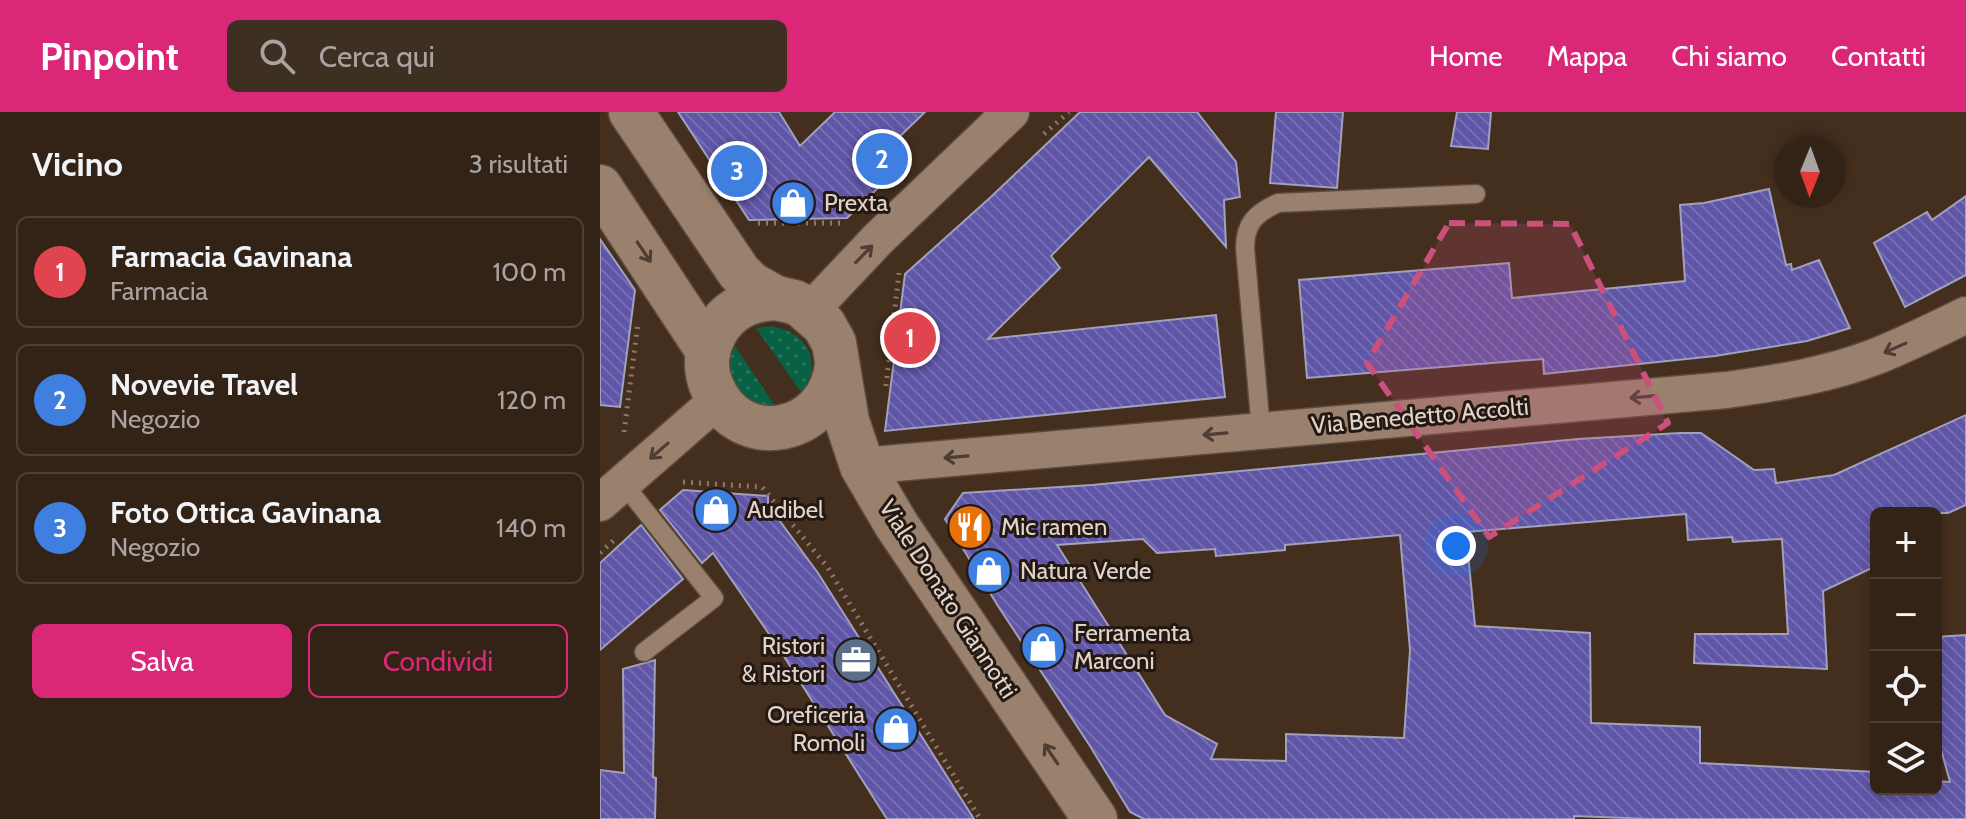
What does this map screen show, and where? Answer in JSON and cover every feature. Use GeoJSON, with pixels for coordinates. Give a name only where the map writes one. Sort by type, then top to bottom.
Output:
{"type":"FeatureCollection","features":[{"type":"Feature","properties":{"kind":"street","name":"Viale Donato Giannotti"},"geometry":{"type":"LineString","coordinates":[[631,112],[739,272],[751,284],[824,325],[830,334],[847,421],[862,466],[896,524],[1095,819]]}},
{"type":"Feature","properties":{"kind":"street"},"geometry":{"type":"LineString","coordinates":[[837,364],[833,387],[827,398],[808,417],[791,426],[754,426],[734,416],[718,400],[708,376],[708,351],[715,332],[729,314],[751,302],[793,305],[878,239],[1011,112]]}},
{"type":"Feature","properties":{"kind":"street"},"geometry":{"type":"LineString","coordinates":[[600,187],[708,351]]}},
{"type":"Feature","properties":{"kind":"street","name":"Via Benedetto Accolti"},"geometry":{"type":"LineString","coordinates":[[862,466],[1727,390],[1802,378],[1875,357],[1966,315]]}},
{"type":"Feature","properties":{"kind":"street"},"geometry":{"type":"LineString","coordinates":[[612,493],[718,400]]}},
{"type":"Feature","properties":{"kind":"lane"},"geometry":{"type":"LineString","coordinates":[[1261,430],[1245,248],[1245,233],[1252,220],[1262,210],[1278,203],[1476,194]]}},
{"type":"Feature","properties":{"kind":"lane"},"geometry":{"type":"LineString","coordinates":[[612,493],[714,598],[644,652]]}},
{"type":"Feature","properties":{"kind":"path"},"geometry":{"type":"LineString","coordinates":[[745,223],[848,223]]}},
{"type":"Feature","properties":{"kind":"path"},"geometry":{"type":"LineString","coordinates":[[885,389],[900,266]]}},
{"type":"Feature","properties":{"kind":"path"},"geometry":{"type":"LineString","coordinates":[[616,439],[624,432],[638,322]]}},
{"type":"Feature","properties":{"kind":"path"},"geometry":{"type":"LineString","coordinates":[[762,487],[828,568],[980,819]]}},
{"type":"Feature","properties":{"kind":"highlighted area"},"geometry":{"type":"Polygon","coordinates":[[[1449,223],[1570,224],[1668,423],[1489,537],[1367,363],[1449,223]]]}},
{"type":"Feature","properties":{"kind":"green space"},"geometry":{"type":"Polygon","coordinates":[[[770,326],[794,335],[808,350],[811,371],[803,395],[756,328],[770,326]]]}},
{"type":"Feature","properties":{"kind":"green space"},"geometry":{"type":"Polygon","coordinates":[[[735,346],[777,409],[752,404],[739,394],[731,380],[729,368],[735,346]]]}},
{"type":"Feature","properties":{"kind":"building"},"geometry":{"type":"Polygon","coordinates":[[[678,112],[779,112],[800,146],[835,112],[925,112],[892,144],[907,160],[847,218],[749,220],[678,112]]]}},
{"type":"Feature","properties":{"kind":"building"},"geometry":{"type":"Polygon","coordinates":[[[1080,112],[1197,112],[1236,162],[1240,197],[1224,200],[1226,247],[1149,157],[1051,256],[1060,268],[988,339],[1216,315],[1225,397],[885,431],[905,274],[1080,112]]]}},
{"type":"Feature","properties":{"kind":"building"},"geometry":{"type":"Polygon","coordinates":[[[1276,112],[1343,112],[1337,188],[1270,183],[1276,112]]]}},
{"type":"Feature","properties":{"kind":"building"},"geometry":{"type":"Polygon","coordinates":[[[1457,112],[1491,112],[1488,149],[1451,146],[1457,112]]]}},
{"type":"Feature","properties":{"kind":"building"},"geometry":{"type":"Polygon","coordinates":[[[1769,189],[1786,265],[1791,264],[1792,270],[1819,260],[1850,328],[1807,341],[1715,356],[1544,374],[1543,359],[1307,378],[1299,280],[1509,263],[1512,298],[1685,281],[1680,205],[1769,189]]]}},
{"type":"Feature","properties":{"kind":"building"},"geometry":{"type":"Polygon","coordinates":[[[1966,196],[1966,275],[1905,307],[1874,243],[1927,212],[1932,220],[1966,196]]]}},
{"type":"Feature","properties":{"kind":"building"},"geometry":{"type":"Polygon","coordinates":[[[600,239],[635,290],[620,407],[600,405],[600,239]]]}},
{"type":"Feature","properties":{"kind":"building"},"geometry":{"type":"Polygon","coordinates":[[[1966,415],[1966,505],[1948,513],[1942,513],[1942,507],[1870,507],[1870,569],[1823,591],[1827,669],[1694,663],[1695,634],[1788,634],[1782,539],[1733,542],[1732,537],[1688,540],[1686,514],[1466,532],[1475,626],[1590,633],[1591,723],[1700,727],[1700,763],[1870,772],[1870,795],[1942,795],[1942,781],[1950,782],[1942,753],[1942,637],[1966,635],[1966,819],[1651,819],[1574,816],[1574,819],[1144,819],[1130,812],[945,519],[963,493],[1092,485],[1578,439],[1680,433],[1701,433],[1754,470],[1774,469],[1776,483],[1834,475],[1966,415]],[[1400,535],[1285,545],[1285,550],[1216,556],[1215,549],[1157,553],[1143,539],[1057,545],[1165,715],[1217,744],[1211,759],[1286,761],[1286,734],[1404,738],[1410,650],[1400,535]]]}},
{"type":"Feature","properties":{"kind":"building"},"geometry":{"type":"Polygon","coordinates":[[[683,490],[768,496],[768,505],[818,573],[974,819],[887,819],[778,647],[713,553],[702,563],[660,510],[683,490]]]}},
{"type":"Feature","properties":{"kind":"building"},"geometry":{"type":"Polygon","coordinates":[[[641,525],[683,579],[600,650],[600,563],[641,525]]]}},
{"type":"Feature","properties":{"kind":"building"},"geometry":{"type":"Polygon","coordinates":[[[655,660],[655,819],[600,819],[600,770],[624,773],[623,669],[655,660]]]}},
{"type":"Feature","properties":{"kind":"place","name":"Novevie Travel"},"geometry":{"type":"Point","coordinates":[882,159]}},
{"type":"Feature","properties":{"kind":"place","name":"Foto Ottica Gavinana"},"geometry":{"type":"Point","coordinates":[737,171]}},
{"type":"Feature","properties":{"kind":"place","name":"Prexta"},"geometry":{"type":"Point","coordinates":[793,203]}},
{"type":"Feature","properties":{"kind":"place","name":"Farmacia Gavinana"},"geometry":{"type":"Point","coordinates":[910,338]}},
{"type":"Feature","properties":{"kind":"place","name":"Audibel"},"geometry":{"type":"Point","coordinates":[716,510]}},
{"type":"Feature","properties":{"kind":"place","name":"Mic ramen"},"geometry":{"type":"Point","coordinates":[970,527]}},
{"type":"Feature","properties":{"kind":"place","name":"Natura Verde"},"geometry":{"type":"Point","coordinates":[989,571]}},
{"type":"Feature","properties":{"kind":"place","name":"Ferramenta Marconi"},"geometry":{"type":"Point","coordinates":[1043,647]}},
{"type":"Feature","properties":{"kind":"place","name":"Ristori & Ristori"},"geometry":{"type":"Point","coordinates":[856,660]}},
{"type":"Feature","properties":{"kind":"place","name":"Oreficeria Romoli"},"geometry":{"type":"Point","coordinates":[896,729]}}]}
